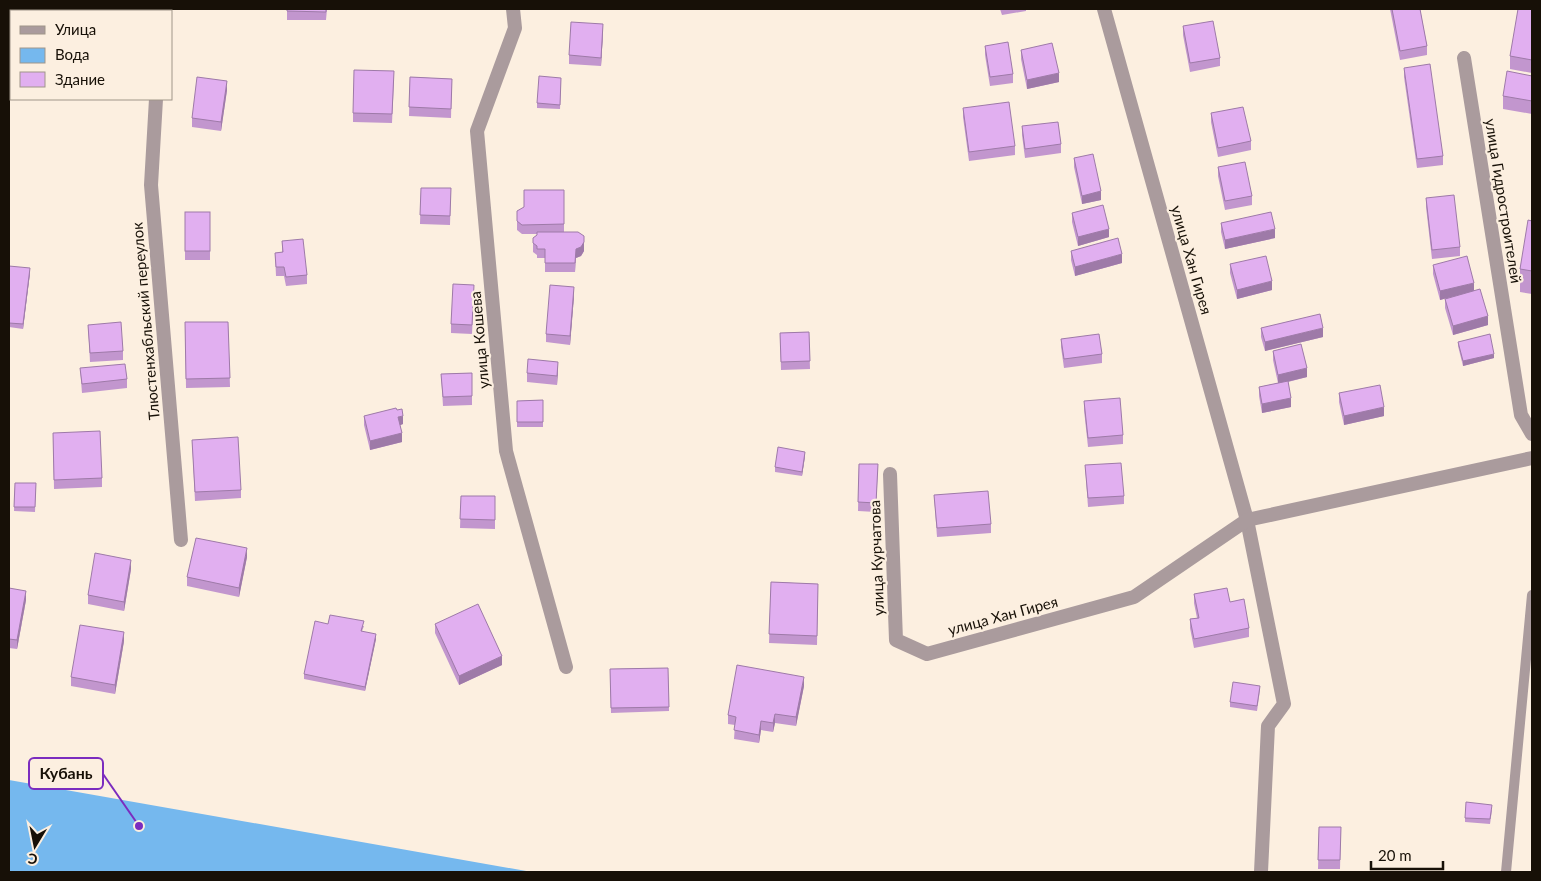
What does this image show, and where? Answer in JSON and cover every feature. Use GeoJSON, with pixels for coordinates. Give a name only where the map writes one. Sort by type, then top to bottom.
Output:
{"type":"FeatureCollection","features":[{"type":"Feature","properties":{"kind":"street","name":"улица Кошева"},"geometry":{"type":"LineString","coordinates":[[513,9],[515,28],[478,131],[506,451],[566,667]]}},
{"type":"Feature","properties":{"kind":"street","name":"улица Хан Гирея"},"geometry":{"type":"LineString","coordinates":[[1104,9],[1247,520],[1284,704],[1268,726],[1261,872]]}},
{"type":"Feature","properties":{"kind":"street","name":"улица Гидростроителей"},"geometry":{"type":"LineString","coordinates":[[1464,58],[1520,415],[1532,434]]}},
{"type":"Feature","properties":{"kind":"street","name":"Тлюстенхабльский переулок"},"geometry":{"type":"LineString","coordinates":[[156,100],[151,185],[181,540]]}},
{"type":"Feature","properties":{"kind":"street","name":"улица Хан Гирея"},"geometry":{"type":"LineString","coordinates":[[896,640],[927,654],[1134,597],[1247,520],[1532,458]]}},
{"type":"Feature","properties":{"kind":"street","name":"улица Курчатова"},"geometry":{"type":"LineString","coordinates":[[890,474],[896,640]]}},
{"type":"Feature","properties":{"kind":"lane"},"geometry":{"type":"LineString","coordinates":[[1506,872],[1532,595]]}},
{"type":"Feature","properties":{"kind":"water"},"geometry":{"type":"Polygon","coordinates":[[[9,780],[532,872],[9,872],[9,780]]]}},
{"type":"Feature","properties":{"kind":"building"},"geometry":{"type":"Polygon","coordinates":[[[287,9],[326,9],[326,12],[287,11],[287,9]]]}},
{"type":"Feature","properties":{"kind":"building"},"geometry":{"type":"Polygon","coordinates":[[[1392,9],[1420,9],[1427,46],[1400,51],[1392,9]]]}},
{"type":"Feature","properties":{"kind":"building"},"geometry":{"type":"Polygon","coordinates":[[[1518,9],[1532,9],[1532,60],[1510,56],[1518,9]]]}},
{"type":"Feature","properties":{"kind":"building"},"geometry":{"type":"Polygon","coordinates":[[[1213,21],[1220,58],[1190,63],[1183,26],[1213,21]]]}},
{"type":"Feature","properties":{"kind":"building"},"geometry":{"type":"Polygon","coordinates":[[[571,22],[603,24],[601,58],[569,55],[571,22]]]}},
{"type":"Feature","properties":{"kind":"building"},"geometry":{"type":"Polygon","coordinates":[[[1008,42],[1013,74],[990,77],[985,46],[1008,42]]]}},
{"type":"Feature","properties":{"kind":"building"},"geometry":{"type":"Polygon","coordinates":[[[1052,43],[1059,73],[1027,80],[1021,50],[1052,43]]]}},
{"type":"Feature","properties":{"kind":"building"},"geometry":{"type":"Polygon","coordinates":[[[1430,64],[1443,156],[1417,159],[1404,68],[1430,64]]]}},
{"type":"Feature","properties":{"kind":"building"},"geometry":{"type":"Polygon","coordinates":[[[354,70],[394,71],[392,114],[353,113],[354,70]]]}},
{"type":"Feature","properties":{"kind":"building"},"geometry":{"type":"Polygon","coordinates":[[[1507,71],[1532,76],[1532,101],[1503,96],[1507,71]]]}},
{"type":"Feature","properties":{"kind":"building"},"geometry":{"type":"Polygon","coordinates":[[[539,76],[561,78],[560,105],[537,103],[539,76]]]}},
{"type":"Feature","properties":{"kind":"building"},"geometry":{"type":"Polygon","coordinates":[[[197,77],[227,81],[221,122],[192,118],[197,77]]]}},
{"type":"Feature","properties":{"kind":"building"},"geometry":{"type":"Polygon","coordinates":[[[410,77],[452,79],[451,109],[409,107],[410,77]]]}},
{"type":"Feature","properties":{"kind":"building"},"geometry":{"type":"Polygon","coordinates":[[[1009,102],[1015,146],[969,152],[963,108],[1009,102]]]}},
{"type":"Feature","properties":{"kind":"building"},"geometry":{"type":"Polygon","coordinates":[[[1243,107],[1251,141],[1218,148],[1211,113],[1243,107]]]}},
{"type":"Feature","properties":{"kind":"building"},"geometry":{"type":"Polygon","coordinates":[[[1058,122],[1061,144],[1025,149],[1022,126],[1058,122]]]}},
{"type":"Feature","properties":{"kind":"building"},"geometry":{"type":"Polygon","coordinates":[[[1093,154],[1101,191],[1082,196],[1074,158],[1093,154]]]}},
{"type":"Feature","properties":{"kind":"building"},"geometry":{"type":"Polygon","coordinates":[[[1245,162],[1252,196],[1225,201],[1218,167],[1245,162]]]}},
{"type":"Feature","properties":{"kind":"building"},"geometry":{"type":"Polygon","coordinates":[[[421,188],[451,188],[450,216],[420,215],[421,188]]]}},
{"type":"Feature","properties":{"kind":"building"},"geometry":{"type":"Polygon","coordinates":[[[524,190],[564,190],[564,224],[522,225],[517,221],[517,211],[524,207],[524,190]]]}},
{"type":"Feature","properties":{"kind":"building"},"geometry":{"type":"Polygon","coordinates":[[[1454,195],[1460,247],[1432,250],[1426,198],[1454,195]]]}},
{"type":"Feature","properties":{"kind":"building"},"geometry":{"type":"Polygon","coordinates":[[[1103,205],[1109,229],[1078,237],[1072,213],[1103,205]]]}},
{"type":"Feature","properties":{"kind":"building"},"geometry":{"type":"Polygon","coordinates":[[[185,212],[210,212],[210,251],[185,251],[185,212]]]}},
{"type":"Feature","properties":{"kind":"building"},"geometry":{"type":"Polygon","coordinates":[[[1271,212],[1275,229],[1225,240],[1221,223],[1271,212]]]}},
{"type":"Feature","properties":{"kind":"building"},"geometry":{"type":"Polygon","coordinates":[[[1528,220],[1532,221],[1532,271],[1520,269],[1528,220]]]}},
{"type":"Feature","properties":{"kind":"building"},"geometry":{"type":"Polygon","coordinates":[[[537,232],[578,232],[584,236],[584,242],[581,247],[576,249],[575,263],[545,263],[545,249],[537,249],[537,246],[533,243],[533,238],[537,235],[537,232]]]}},
{"type":"Feature","properties":{"kind":"building"},"geometry":{"type":"Polygon","coordinates":[[[1118,238],[1122,254],[1075,267],[1071,251],[1118,238]]]}},
{"type":"Feature","properties":{"kind":"building"},"geometry":{"type":"Polygon","coordinates":[[[303,239],[307,275],[286,277],[284,267],[276,267],[275,253],[283,252],[282,241],[303,239]]]}},
{"type":"Feature","properties":{"kind":"building"},"geometry":{"type":"Polygon","coordinates":[[[1266,256],[1272,281],[1237,290],[1230,264],[1266,256]]]}},
{"type":"Feature","properties":{"kind":"building"},"geometry":{"type":"Polygon","coordinates":[[[1467,256],[1474,283],[1440,291],[1433,265],[1467,256]]]}},
{"type":"Feature","properties":{"kind":"building"},"geometry":{"type":"Polygon","coordinates":[[[9,266],[30,268],[23,324],[9,323],[9,266]]]}},
{"type":"Feature","properties":{"kind":"building"},"geometry":{"type":"Polygon","coordinates":[[[453,284],[474,285],[472,325],[451,324],[453,284]]]}},
{"type":"Feature","properties":{"kind":"building"},"geometry":{"type":"Polygon","coordinates":[[[550,285],[574,287],[570,336],[546,334],[550,285]]]}},
{"type":"Feature","properties":{"kind":"building"},"geometry":{"type":"Polygon","coordinates":[[[1480,289],[1488,316],[1453,326],[1445,299],[1480,289]]]}},
{"type":"Feature","properties":{"kind":"building"},"geometry":{"type":"Polygon","coordinates":[[[1320,314],[1323,328],[1265,342],[1261,328],[1320,314]]]}},
{"type":"Feature","properties":{"kind":"building"},"geometry":{"type":"Polygon","coordinates":[[[121,322],[123,351],[90,353],[88,325],[121,322]]]}},
{"type":"Feature","properties":{"kind":"building"},"geometry":{"type":"Polygon","coordinates":[[[185,322],[228,322],[230,378],[186,379],[185,322]]]}},
{"type":"Feature","properties":{"kind":"building"},"geometry":{"type":"Polygon","coordinates":[[[809,332],[810,361],[781,362],[780,333],[809,332]]]}},
{"type":"Feature","properties":{"kind":"building"},"geometry":{"type":"Polygon","coordinates":[[[1099,334],[1102,354],[1064,359],[1061,339],[1099,334]]]}},
{"type":"Feature","properties":{"kind":"building"},"geometry":{"type":"Polygon","coordinates":[[[1490,334],[1494,354],[1463,361],[1458,342],[1490,334]]]}},
{"type":"Feature","properties":{"kind":"building"},"geometry":{"type":"Polygon","coordinates":[[[1301,344],[1307,368],[1278,375],[1273,351],[1301,344]]]}},
{"type":"Feature","properties":{"kind":"building"},"geometry":{"type":"Polygon","coordinates":[[[528,359],[558,362],[557,376],[527,373],[528,359]]]}},
{"type":"Feature","properties":{"kind":"building"},"geometry":{"type":"Polygon","coordinates":[[[125,364],[127,379],[82,384],[80,368],[125,364]]]}},
{"type":"Feature","properties":{"kind":"building"},"geometry":{"type":"Polygon","coordinates":[[[472,373],[472,396],[443,397],[441,374],[472,373]]]}},
{"type":"Feature","properties":{"kind":"building"},"geometry":{"type":"Polygon","coordinates":[[[1288,381],[1291,398],[1262,404],[1259,387],[1288,381]]]}},
{"type":"Feature","properties":{"kind":"building"},"geometry":{"type":"Polygon","coordinates":[[[1380,385],[1384,407],[1344,416],[1339,393],[1380,385]]]}},
{"type":"Feature","properties":{"kind":"building"},"geometry":{"type":"Polygon","coordinates":[[[1120,398],[1123,435],[1088,438],[1084,401],[1120,398]]]}},
{"type":"Feature","properties":{"kind":"building"},"geometry":{"type":"Polygon","coordinates":[[[543,400],[543,422],[517,422],[517,401],[543,400]]]}},
{"type":"Feature","properties":{"kind":"building"},"geometry":{"type":"Polygon","coordinates":[[[396,408],[397,410],[402,409],[403,416],[398,417],[402,433],[370,441],[364,416],[396,408]]]}},
{"type":"Feature","properties":{"kind":"building"},"geometry":{"type":"Polygon","coordinates":[[[100,431],[102,478],[54,480],[53,433],[100,431]]]}},
{"type":"Feature","properties":{"kind":"building"},"geometry":{"type":"Polygon","coordinates":[[[238,437],[241,490],[195,492],[192,440],[238,437]]]}},
{"type":"Feature","properties":{"kind":"building"},"geometry":{"type":"Polygon","coordinates":[[[778,447],[805,452],[802,472],[775,467],[778,447]]]}},
{"type":"Feature","properties":{"kind":"building"},"geometry":{"type":"Polygon","coordinates":[[[1121,463],[1124,496],[1088,498],[1085,465],[1121,463]]]}},
{"type":"Feature","properties":{"kind":"building"},"geometry":{"type":"Polygon","coordinates":[[[859,464],[878,464],[876,503],[858,502],[859,464]]]}},
{"type":"Feature","properties":{"kind":"building"},"geometry":{"type":"Polygon","coordinates":[[[15,483],[36,483],[35,507],[14,507],[15,483]]]}},
{"type":"Feature","properties":{"kind":"building"},"geometry":{"type":"Polygon","coordinates":[[[988,491],[991,524],[937,528],[934,495],[988,491]]]}},
{"type":"Feature","properties":{"kind":"building"},"geometry":{"type":"Polygon","coordinates":[[[461,496],[495,496],[495,520],[460,519],[461,496]]]}},
{"type":"Feature","properties":{"kind":"building"},"geometry":{"type":"Polygon","coordinates":[[[196,538],[247,548],[239,588],[187,577],[196,538]]]}},
{"type":"Feature","properties":{"kind":"building"},"geometry":{"type":"Polygon","coordinates":[[[95,553],[131,560],[124,602],[88,595],[95,553]]]}},
{"type":"Feature","properties":{"kind":"building"},"geometry":{"type":"Polygon","coordinates":[[[771,582],[818,584],[817,636],[769,634],[771,582]]]}},
{"type":"Feature","properties":{"kind":"building"},"geometry":{"type":"Polygon","coordinates":[[[9,588],[26,591],[17,640],[9,639],[9,588]]]}},
{"type":"Feature","properties":{"kind":"building"},"geometry":{"type":"Polygon","coordinates":[[[1227,588],[1230,602],[1244,599],[1249,628],[1194,639],[1190,619],[1199,618],[1194,594],[1227,588]]]}},
{"type":"Feature","properties":{"kind":"building"},"geometry":{"type":"Polygon","coordinates":[[[478,604],[502,656],[459,676],[435,624],[478,604]]]}},
{"type":"Feature","properties":{"kind":"building"},"geometry":{"type":"Polygon","coordinates":[[[330,615],[364,621],[361,631],[376,634],[365,687],[304,674],[315,621],[328,624],[330,615]]]}},
{"type":"Feature","properties":{"kind":"building"},"geometry":{"type":"Polygon","coordinates":[[[80,625],[124,632],[115,685],[71,677],[80,625]]]}},
{"type":"Feature","properties":{"kind":"building"},"geometry":{"type":"Polygon","coordinates":[[[737,665],[804,677],[796,717],[775,714],[773,723],[761,721],[759,735],[734,730],[736,717],[728,715],[737,665]]]}},
{"type":"Feature","properties":{"kind":"building"},"geometry":{"type":"Polygon","coordinates":[[[668,668],[669,707],[611,708],[610,669],[668,668]]]}},
{"type":"Feature","properties":{"kind":"building"},"geometry":{"type":"Polygon","coordinates":[[[1233,682],[1260,686],[1257,706],[1230,702],[1233,682]]]}},
{"type":"Feature","properties":{"kind":"building"},"geometry":{"type":"Polygon","coordinates":[[[1466,802],[1492,805],[1490,819],[1465,818],[1466,802]]]}},
{"type":"Feature","properties":{"kind":"building"},"geometry":{"type":"Polygon","coordinates":[[[1319,827],[1341,827],[1340,860],[1318,860],[1319,827]]]}},
{"type":"Feature","properties":{"kind":"place","name":"Кубань"},"geometry":{"type":"Point","coordinates":[139,826]}}]}
